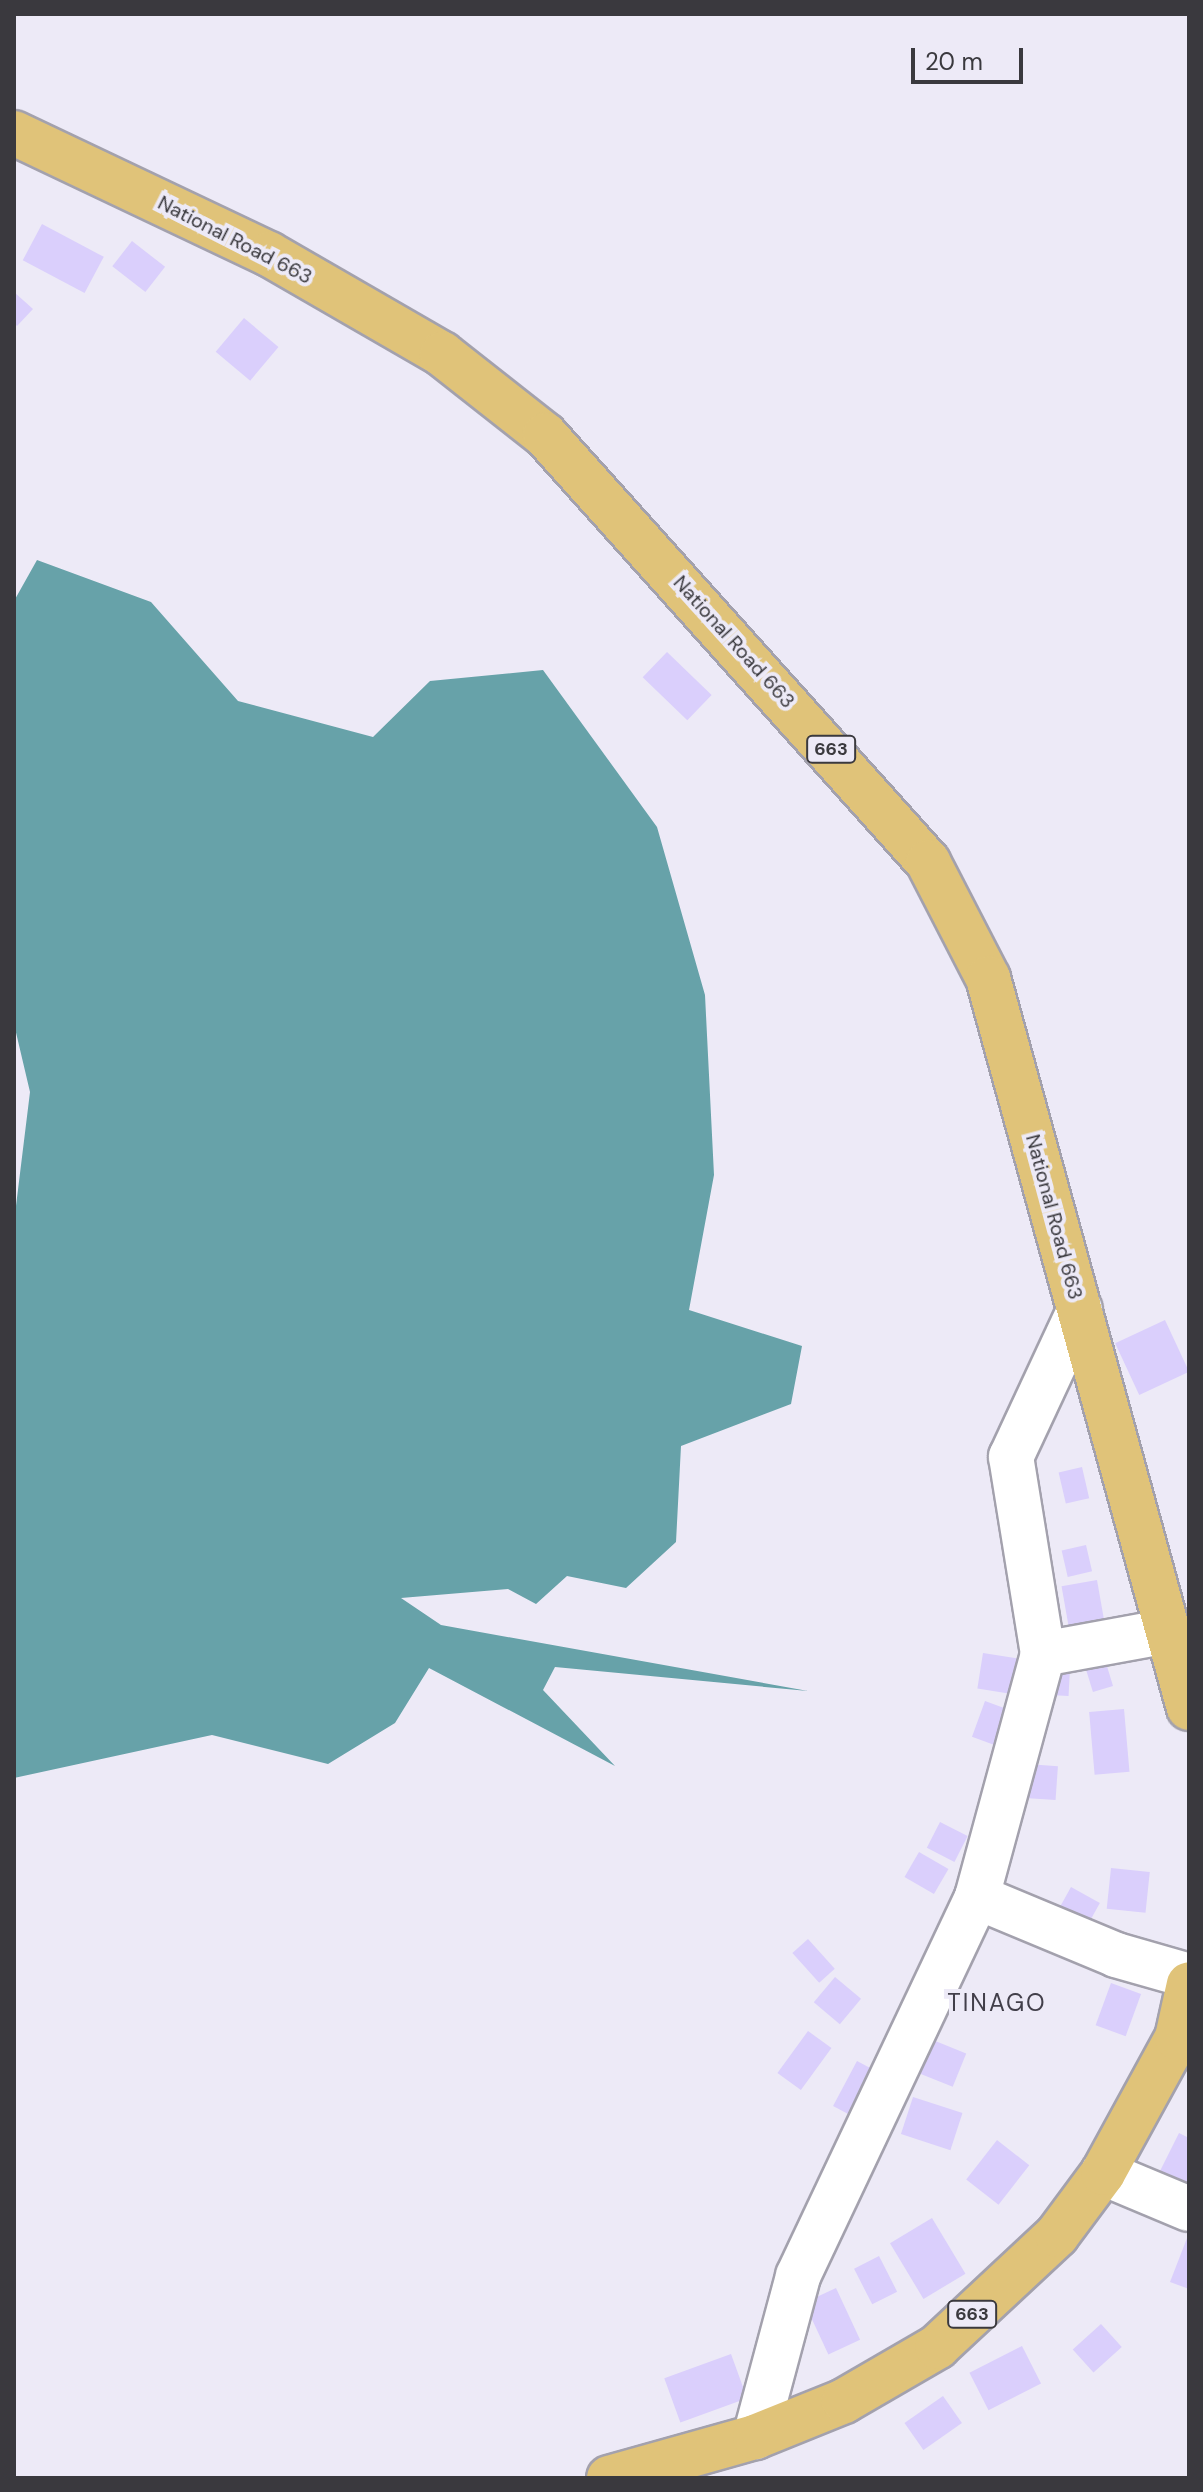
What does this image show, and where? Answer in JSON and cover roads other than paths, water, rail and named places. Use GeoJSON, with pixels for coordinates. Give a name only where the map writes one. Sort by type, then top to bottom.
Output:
{"type":"FeatureCollection","features":[{"type":"Feature","properties":{"kind":"main road","name":"National Road 663"},"geometry":{"type":"LineString","coordinates":[[14,133],[269,254],[442,354],[545,435],[856,776],[928,862],[988,978],[1189,1708]]}},
{"type":"Feature","properties":{"kind":"main road","name":"663"},"geometry":{"type":"LineString","coordinates":[[609,2478],[755,2437],[844,2401],[937,2347],[1057,2235],[1103,2173],[1177,2038],[1189,1984]]}},
{"type":"Feature","properties":{"kind":"street"},"geometry":{"type":"LineString","coordinates":[[755,2437],[798,2276],[977,1897],[1043,1654],[1011,1457],[1080,1309]]}},
{"type":"Feature","properties":{"kind":"street"},"geometry":{"type":"LineString","coordinates":[[1043,1654],[1168,1631]]}},
{"type":"Feature","properties":{"kind":"street"},"geometry":{"type":"LineString","coordinates":[[977,1897],[1116,1955],[1189,1976]]}},
{"type":"Feature","properties":{"kind":"street"},"geometry":{"type":"LineString","coordinates":[[1103,2173],[1189,2209]]}},
{"type":"Feature","properties":{"kind":"water"},"geometry":{"type":"Polygon","coordinates":[[[37,560],[151,602],[238,701],[373,737],[430,681],[543,670],[657,827],[705,995],[714,1175],[689,1310],[802,1346],[791,1404],[681,1446],[676,1542],[626,1588],[567,1576],[536,1604],[508,1589],[401,1598],[441,1625],[808,1691],[555,1667],[543,1690],[615,1766],[429,1668],[395,1723],[328,1764],[212,1735],[14,1778],[14,1222],[30,1092],[14,1024],[14,601],[37,560]]]}},
{"type":"Feature","properties":{"kind":"district","name":"TINAGO"},"geometry":{"type":"Point","coordinates":[997,2003]}}]}
